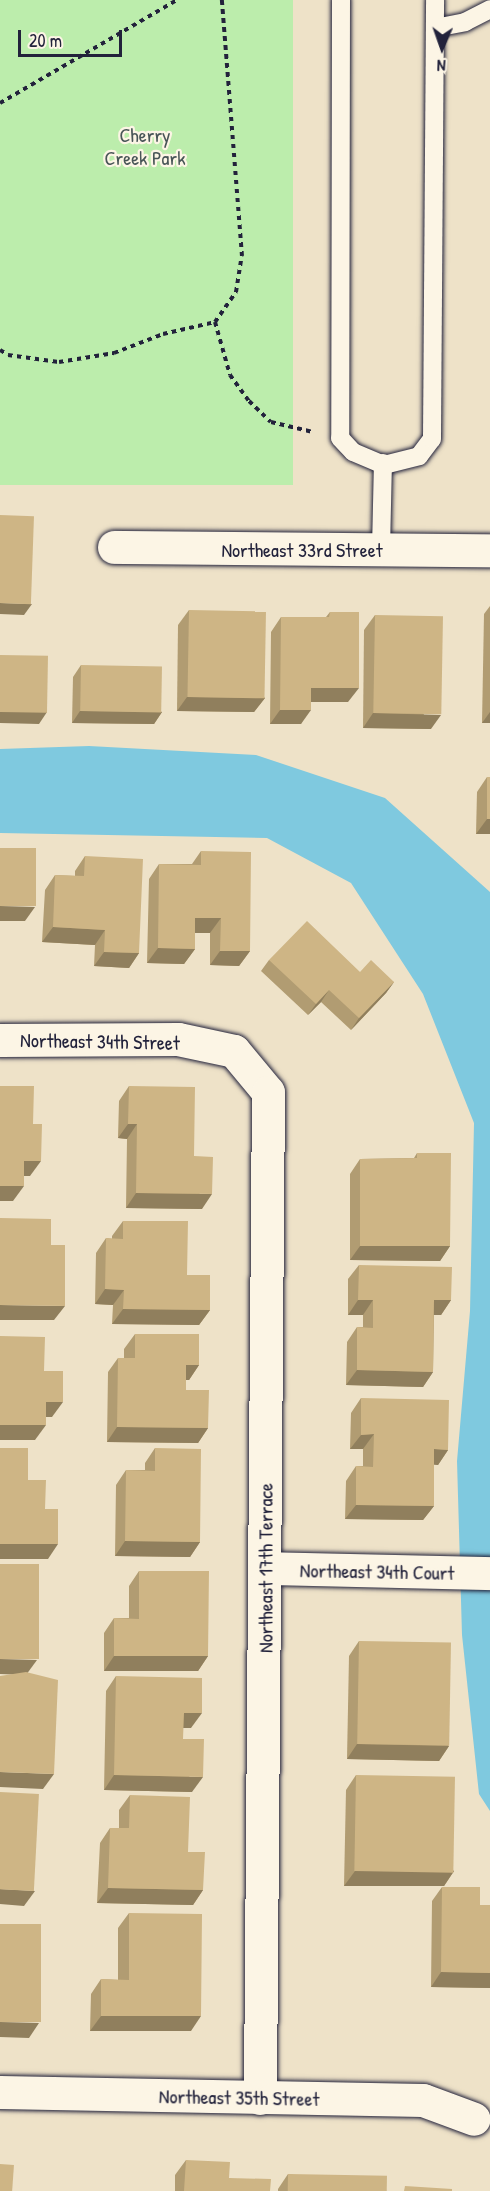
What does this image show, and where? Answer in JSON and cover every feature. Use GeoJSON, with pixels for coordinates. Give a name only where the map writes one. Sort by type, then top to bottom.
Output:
{"type":"FeatureCollection","features":[{"type":"Feature","properties":{"kind":"street","name":"Northeast 33rd Street"},"geometry":{"type":"LineString","coordinates":[[114,547],[490,550]]}},
{"type":"Feature","properties":{"kind":"street","name":"Northeast 34th Street"},"geometry":{"type":"LineString","coordinates":[[0,1040],[178,1039],[234,1051]]}},
{"type":"Feature","properties":{"kind":"street","name":"Northeast 17th Terrace"},"geometry":{"type":"LineString","coordinates":[[234,1051],[268,1092],[260,2098]]}},
{"type":"Feature","properties":{"kind":"street","name":"Northeast 34th Court"},"geometry":{"type":"LineString","coordinates":[[265,1568],[425,1574],[490,1573]]}},
{"type":"Feature","properties":{"kind":"street","name":"Northeast 35th Street"},"geometry":{"type":"LineString","coordinates":[[0,2092],[423,2100],[474,2120]]}},
{"type":"Feature","properties":{"kind":"lane"},"geometry":{"type":"LineString","coordinates":[[341,0],[340,438],[353,452],[383,464],[419,456],[432,439],[435,0]]}},
{"type":"Feature","properties":{"kind":"lane"},"geometry":{"type":"LineString","coordinates":[[435,28],[465,22],[490,9]]}},
{"type":"Feature","properties":{"kind":"lane"},"geometry":{"type":"LineString","coordinates":[[381,549],[383,464]]}},
{"type":"Feature","properties":{"kind":"path"},"geometry":{"type":"LineString","coordinates":[[0,103],[177,0]]}},
{"type":"Feature","properties":{"kind":"path"},"geometry":{"type":"LineString","coordinates":[[0,350],[8,355],[59,362],[114,353],[163,334],[215,322],[236,292],[242,256],[222,0]]}},
{"type":"Feature","properties":{"kind":"path"},"geometry":{"type":"LineString","coordinates":[[215,322],[230,375],[271,422],[340,438]]}},
{"type":"Feature","properties":{"kind":"green space","name":"Cherry Creek Park"},"geometry":{"type":"Polygon","coordinates":[[[0,0],[293,0],[293,485],[0,485],[0,0]]]}},
{"type":"Feature","properties":{"kind":"water"},"geometry":{"type":"Polygon","coordinates":[[[89,746],[256,755],[385,798],[490,892],[490,1811],[479,1794],[462,1635],[457,1461],[470,1311],[474,1123],[423,994],[351,883],[267,838],[0,833],[0,749],[89,746]]]}},
{"type":"Feature","properties":{"kind":"building"},"geometry":{"type":"Polygon","coordinates":[[[0,515],[34,516],[31,604],[0,603],[0,515]]]}},
{"type":"Feature","properties":{"kind":"building"},"geometry":{"type":"Polygon","coordinates":[[[189,610],[266,611],[264,698],[187,697],[189,610]]]}},
{"type":"Feature","properties":{"kind":"building"},"geometry":{"type":"Polygon","coordinates":[[[330,612],[359,612],[359,688],[311,688],[311,710],[280,710],[281,617],[329,617],[330,612]]]}},
{"type":"Feature","properties":{"kind":"building"},"geometry":{"type":"Polygon","coordinates":[[[375,615],[443,616],[441,714],[373,713],[375,615]]]}},
{"type":"Feature","properties":{"kind":"building"},"geometry":{"type":"Polygon","coordinates":[[[0,655],[48,656],[47,713],[0,712],[0,655]]]}},
{"type":"Feature","properties":{"kind":"building"},"geometry":{"type":"Polygon","coordinates":[[[81,665],[162,666],[161,712],[80,711],[81,665]]]}},
{"type":"Feature","properties":{"kind":"building"},"geometry":{"type":"Polygon","coordinates":[[[487,777],[490,777],[490,819],[487,819],[487,777]]]}},
{"type":"Feature","properties":{"kind":"building"},"geometry":{"type":"Polygon","coordinates":[[[0,848],[36,848],[36,906],[0,906],[0,848]]]}},
{"type":"Feature","properties":{"kind":"building"},"geometry":{"type":"Polygon","coordinates":[[[201,851],[251,852],[250,951],[220,951],[221,918],[195,918],[195,949],[158,948],[159,864],[201,865],[201,851]]]}},
{"type":"Feature","properties":{"kind":"building"},"geometry":{"type":"Polygon","coordinates":[[[85,856],[143,859],[139,953],[104,952],[105,930],[53,927],[55,875],[84,876],[85,856]]]}},
{"type":"Feature","properties":{"kind":"building"},"geometry":{"type":"Polygon","coordinates":[[[307,921],[360,972],[371,960],[394,982],[359,1018],[329,990],[316,1004],[269,960],[307,921]]]}},
{"type":"Feature","properties":{"kind":"building"},"geometry":{"type":"Polygon","coordinates":[[[0,1086],[34,1086],[33,1124],[42,1124],[41,1161],[24,1161],[24,1186],[0,1186],[0,1086]]]}},
{"type":"Feature","properties":{"kind":"building"},"geometry":{"type":"Polygon","coordinates":[[[129,1086],[195,1087],[194,1156],[213,1157],[212,1194],[136,1193],[137,1124],[128,1124],[129,1086]]]}},
{"type":"Feature","properties":{"kind":"building"},"geometry":{"type":"Polygon","coordinates":[[[417,1153],[451,1153],[450,1246],[360,1246],[360,1159],[417,1158],[417,1153]]]}},
{"type":"Feature","properties":{"kind":"building"},"geometry":{"type":"Polygon","coordinates":[[[0,1218],[51,1219],[51,1245],[65,1245],[65,1306],[0,1305],[0,1218]]]}},
{"type":"Feature","properties":{"kind":"building"},"geometry":{"type":"Polygon","coordinates":[[[123,1221],[188,1221],[187,1275],[210,1275],[210,1310],[123,1309],[124,1290],[105,1289],[106,1238],[123,1239],[123,1221]]]}},
{"type":"Feature","properties":{"kind":"building"},"geometry":{"type":"Polygon","coordinates":[[[359,1265],[452,1267],[451,1300],[434,1300],[433,1372],[357,1370],[357,1327],[373,1328],[373,1300],[358,1300],[359,1265]]]}},
{"type":"Feature","properties":{"kind":"building"},"geometry":{"type":"Polygon","coordinates":[[[135,1334],[199,1334],[199,1365],[186,1365],[186,1390],[209,1390],[208,1428],[117,1427],[118,1358],[135,1358],[135,1334]]]}},
{"type":"Feature","properties":{"kind":"building"},"geometry":{"type":"Polygon","coordinates":[[[0,1336],[45,1337],[44,1371],[63,1371],[63,1402],[46,1402],[46,1425],[0,1425],[0,1336]]]}},
{"type":"Feature","properties":{"kind":"building"},"geometry":{"type":"Polygon","coordinates":[[[361,1398],[449,1400],[448,1450],[434,1449],[434,1506],[356,1505],[356,1466],[373,1467],[374,1434],[361,1435],[361,1398]]]}},
{"type":"Feature","properties":{"kind":"building"},"geometry":{"type":"Polygon","coordinates":[[[0,1448],[28,1448],[28,1480],[46,1480],[45,1509],[58,1509],[58,1544],[0,1544],[0,1448]]]}},
{"type":"Feature","properties":{"kind":"building"},"geometry":{"type":"Polygon","coordinates":[[[155,1448],[201,1449],[200,1542],[125,1541],[126,1470],[155,1471],[155,1448]]]}},
{"type":"Feature","properties":{"kind":"building"},"geometry":{"type":"Polygon","coordinates":[[[0,1564],[39,1564],[39,1659],[0,1659],[0,1564]]]}},
{"type":"Feature","properties":{"kind":"building"},"geometry":{"type":"Polygon","coordinates":[[[139,1571],[209,1571],[208,1656],[114,1656],[114,1618],[139,1619],[139,1571]]]}},
{"type":"Feature","properties":{"kind":"building"},"geometry":{"type":"Polygon","coordinates":[[[359,1641],[451,1643],[449,1746],[357,1744],[359,1641]]]}},
{"type":"Feature","properties":{"kind":"building"},"geometry":{"type":"Polygon","coordinates":[[[26,1672],[58,1680],[54,1774],[0,1772],[0,1676],[26,1672]]]}},
{"type":"Feature","properties":{"kind":"building"},"geometry":{"type":"Polygon","coordinates":[[[116,1676],[202,1678],[202,1713],[184,1713],[183,1739],[204,1739],[203,1777],[114,1775],[116,1676]]]}},
{"type":"Feature","properties":{"kind":"building"},"geometry":{"type":"Polygon","coordinates":[[[356,1775],[455,1777],[453,1873],[354,1871],[356,1775]]]}},
{"type":"Feature","properties":{"kind":"building"},"geometry":{"type":"Polygon","coordinates":[[[0,1792],[39,1794],[34,1891],[0,1889],[0,1792]]]}},
{"type":"Feature","properties":{"kind":"building"},"geometry":{"type":"Polygon","coordinates":[[[130,1795],[190,1797],[188,1852],[205,1852],[203,1890],[108,1888],[110,1828],[129,1828],[130,1795]]]}},
{"type":"Feature","properties":{"kind":"building"},"geometry":{"type":"Polygon","coordinates":[[[442,1887],[480,1887],[480,1905],[490,1905],[490,1973],[441,1972],[442,1887]]]}},
{"type":"Feature","properties":{"kind":"building"},"geometry":{"type":"Polygon","coordinates":[[[129,1913],[202,1914],[201,2016],[101,2016],[101,1979],[129,1980],[129,1913]]]}},
{"type":"Feature","properties":{"kind":"building"},"geometry":{"type":"Polygon","coordinates":[[[0,1924],[41,1924],[41,2022],[0,2022],[0,1924]]]}},
{"type":"Feature","properties":{"kind":"building"},"geometry":{"type":"Polygon","coordinates":[[[186,2160],[230,2162],[229,2178],[271,2179],[270,2191],[184,2191],[186,2160]]]}},
{"type":"Feature","properties":{"kind":"building"},"geometry":{"type":"Polygon","coordinates":[[[0,2164],[14,2165],[12,2191],[0,2191],[0,2164]]]}},
{"type":"Feature","properties":{"kind":"building"},"geometry":{"type":"Polygon","coordinates":[[[288,2174],[387,2176],[387,2191],[288,2191],[288,2174]]]}},
{"type":"Feature","properties":{"kind":"building"},"geometry":{"type":"Polygon","coordinates":[[[405,2186],[452,2189],[452,2191],[404,2191],[405,2186]]]}}]}
